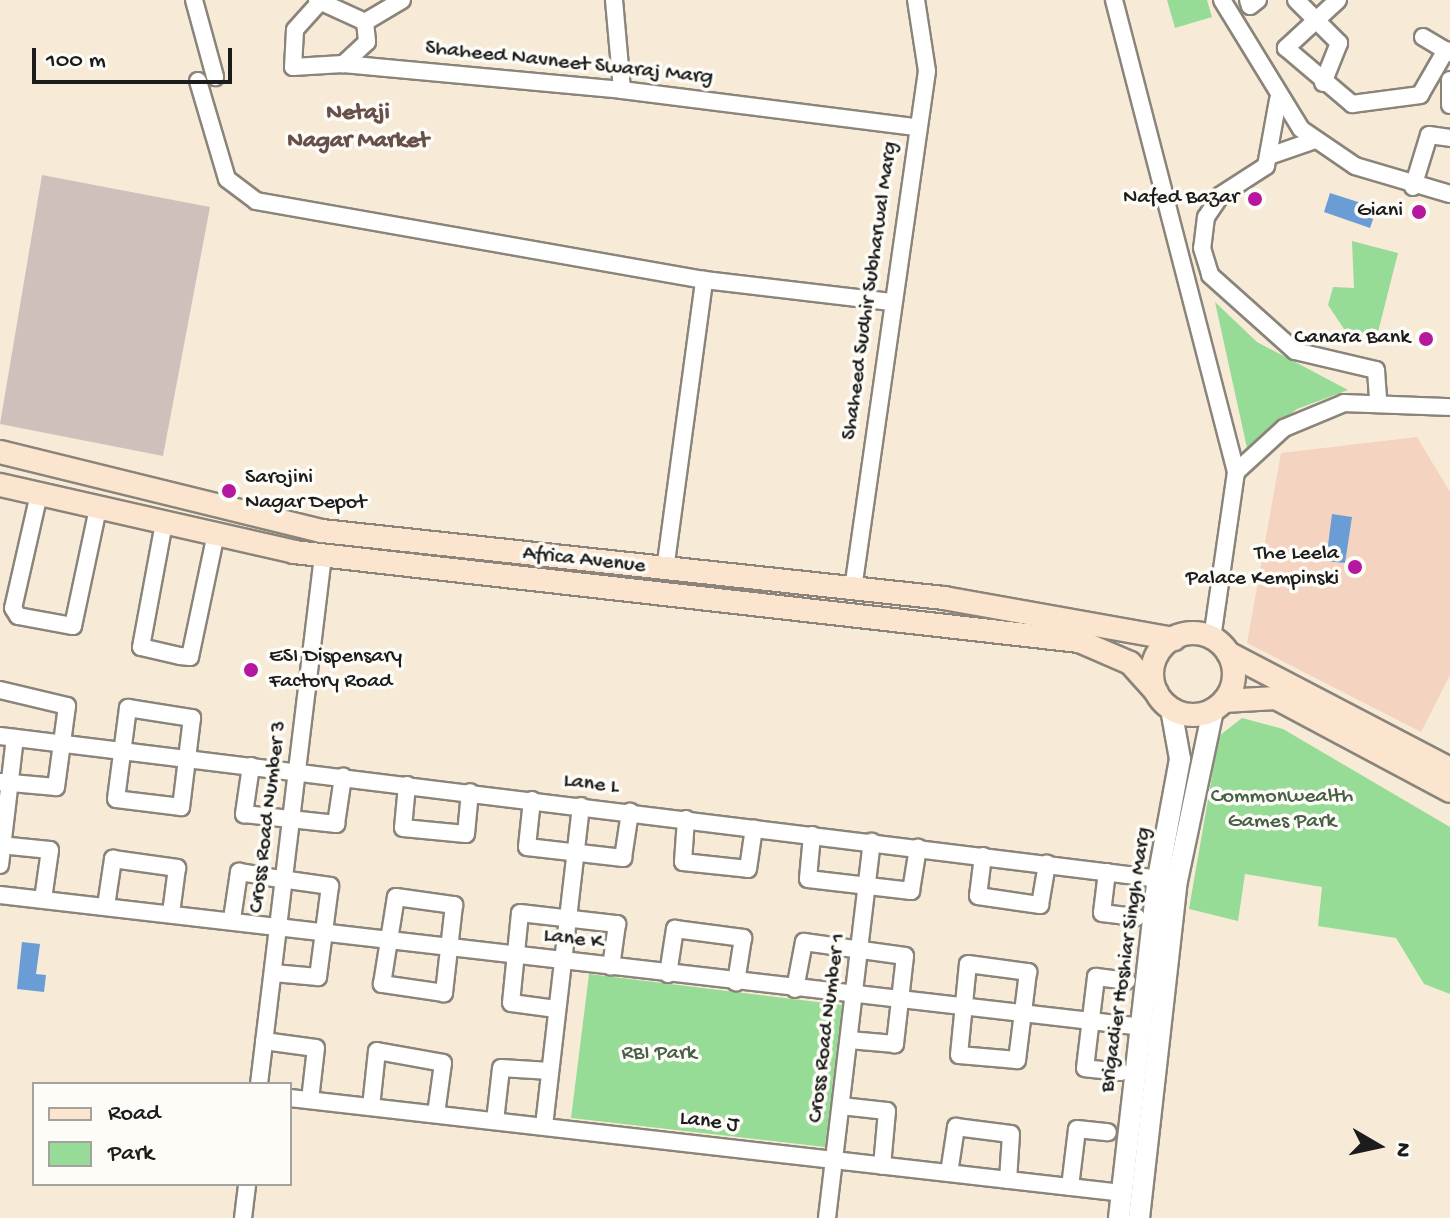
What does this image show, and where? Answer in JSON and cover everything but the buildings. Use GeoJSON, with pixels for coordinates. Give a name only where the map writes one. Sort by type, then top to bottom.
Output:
{"type":"FeatureCollection","features":[{"type":"Feature","properties":{"kind":"main road","name":"Africa Avenue"},"geometry":{"type":"LineString","coordinates":[[0,452],[322,531],[853,589],[1103,621],[1174,639]]}},
{"type":"Feature","properties":{"kind":"main road","name":"Africa Avenue"},"geometry":{"type":"LineString","coordinates":[[0,485],[323,556],[1079,641],[1130,663],[1164,701]]}},
{"type":"Feature","properties":{"kind":"main road"},"geometry":{"type":"LineString","coordinates":[[1450,769],[1220,645],[1174,639],[1153,669],[1164,701],[1193,715],[1219,706],[1276,698],[1450,791]]}},
{"type":"Feature","properties":{"kind":"main road"},"geometry":{"type":"LineString","coordinates":[[1219,706],[1234,678],[1220,645]]}},
{"type":"Feature","properties":{"kind":"street"},"geometry":{"type":"LineString","coordinates":[[194,0],[227,179],[247,198],[704,280],[892,302]]}},
{"type":"Feature","properties":{"kind":"street"},"geometry":{"type":"LineString","coordinates":[[365,22],[402,0]]}},
{"type":"Feature","properties":{"kind":"street"},"geometry":{"type":"LineString","coordinates":[[614,0],[622,90]]}},
{"type":"Feature","properties":{"kind":"street","name":"Shaheed Sudhir Subharwal Marg"},"geometry":{"type":"LineString","coordinates":[[853,589],[916,127],[927,71],[916,0]]}},
{"type":"Feature","properties":{"kind":"street"},"geometry":{"type":"LineString","coordinates":[[1114,0],[1236,472],[1220,645]]}},
{"type":"Feature","properties":{"kind":"street"},"geometry":{"type":"LineString","coordinates":[[1222,0],[1278,100],[1315,140],[1355,166],[1413,187],[1450,194]]}},
{"type":"Feature","properties":{"kind":"street"},"geometry":{"type":"LineString","coordinates":[[1248,0],[1250,6],[1258,0]]}},
{"type":"Feature","properties":{"kind":"street"},"geometry":{"type":"LineString","coordinates":[[1296,0],[1339,43],[1323,83]]}},
{"type":"Feature","properties":{"kind":"street"},"geometry":{"type":"LineString","coordinates":[[1338,0],[1286,48],[1323,83],[1361,106],[1388,94],[1420,95],[1448,52],[1423,37]]}},
{"type":"Feature","properties":{"kind":"street"},"geometry":{"type":"LineString","coordinates":[[318,2],[365,22]]}},
{"type":"Feature","properties":{"kind":"street","name":"Shaheed Navneet Swaraj Marg"},"geometry":{"type":"LineString","coordinates":[[318,2],[295,30],[289,61],[300,68],[343,64],[622,90],[916,127]]}},
{"type":"Feature","properties":{"kind":"street"},"geometry":{"type":"LineString","coordinates":[[343,64],[367,42],[365,22]]}},
{"type":"Feature","properties":{"kind":"street"},"geometry":{"type":"LineString","coordinates":[[1450,80],[1450,105]]}},
{"type":"Feature","properties":{"kind":"street"},"geometry":{"type":"LineString","coordinates":[[1278,100],[1272,155],[1258,176],[1221,195],[1206,217],[1202,248],[1210,275],[1295,351],[1376,370],[1378,399]]}},
{"type":"Feature","properties":{"kind":"street"},"geometry":{"type":"LineString","coordinates":[[1413,187],[1429,135],[1450,138]]}},
{"type":"Feature","properties":{"kind":"street"},"geometry":{"type":"LineString","coordinates":[[1272,155],[1315,140]]}},
{"type":"Feature","properties":{"kind":"street"},"geometry":{"type":"LineString","coordinates":[[665,570],[704,280]]}},
{"type":"Feature","properties":{"kind":"street"},"geometry":{"type":"LineString","coordinates":[[1236,472],[1311,413],[1378,399],[1450,407]]}},
{"type":"Feature","properties":{"kind":"street"},"geometry":{"type":"LineString","coordinates":[[39,494],[13,608],[18,616],[73,626],[98,508]]}},
{"type":"Feature","properties":{"kind":"street"},"geometry":{"type":"LineString","coordinates":[[164,523],[141,647],[180,656],[190,657],[216,534]]}},
{"type":"Feature","properties":{"kind":"street","name":"Cross Road Number 3"},"geometry":{"type":"LineString","coordinates":[[259,1082],[278,924],[270,877],[291,819],[323,556]]}},
{"type":"Feature","properties":{"kind":"street"},"geometry":{"type":"LineString","coordinates":[[0,690],[66,702],[56,787],[5,783]]}},
{"type":"Feature","properties":{"kind":"street","name":"Brigadier Hoshiar Singh Marg"},"geometry":{"type":"LineString","coordinates":[[1139,1218],[1151,1028],[1180,759],[1164,701]]}},
{"type":"Feature","properties":{"kind":"street","name":"Brigadier Hoshiar Singh Marg"},"geometry":{"type":"LineString","coordinates":[[1168,880],[1219,706]]}},
{"type":"Feature","properties":{"kind":"street"},"geometry":{"type":"LineString","coordinates":[[128,708],[192,718],[187,758],[181,807],[116,799],[128,708]]}},
{"type":"Feature","properties":{"kind":"street"},"geometry":{"type":"LineString","coordinates":[[0,865],[8,737]]}},
{"type":"Feature","properties":{"kind":"street","name":"Lane L"},"geometry":{"type":"LineString","coordinates":[[8,737],[1168,880]]}},
{"type":"Feature","properties":{"kind":"street"},"geometry":{"type":"LineString","coordinates":[[251,766],[244,814],[336,824],[343,777]]}},
{"type":"Feature","properties":{"kind":"street"},"geometry":{"type":"LineString","coordinates":[[407,785],[403,828],[466,834],[470,792]]}},
{"type":"Feature","properties":{"kind":"street"},"geometry":{"type":"LineString","coordinates":[[532,800],[527,847],[623,858],[630,812]]}},
{"type":"Feature","properties":{"kind":"street"},"geometry":{"type":"LineString","coordinates":[[544,1126],[581,806]]}},
{"type":"Feature","properties":{"kind":"street"},"geometry":{"type":"LineString","coordinates":[[686,819],[683,862],[748,869],[754,828]]}},
{"type":"Feature","properties":{"kind":"street"},"geometry":{"type":"LineString","coordinates":[[812,835],[808,879],[911,891],[918,848]]}},
{"type":"Feature","properties":{"kind":"street","name":"Cross Road Number 1"},"geometry":{"type":"LineString","coordinates":[[827,1218],[872,842]]}},
{"type":"Feature","properties":{"kind":"street"},"geometry":{"type":"LineString","coordinates":[[1,845],[50,850],[43,899]]}},
{"type":"Feature","properties":{"kind":"street"},"geometry":{"type":"LineString","coordinates":[[983,856],[978,896],[1040,905],[1047,864]]}},
{"type":"Feature","properties":{"kind":"street"},"geometry":{"type":"LineString","coordinates":[[106,906],[113,859],[177,868],[171,913]]}},
{"type":"Feature","properties":{"kind":"street"},"geometry":{"type":"LineString","coordinates":[[232,919],[239,872],[330,886],[318,977],[273,973]]}},
{"type":"Feature","properties":{"kind":"street"},"geometry":{"type":"LineString","coordinates":[[1107,872],[1102,913],[1137,917]]}},
{"type":"Feature","properties":{"kind":"street","name":"Lane K"},"geometry":{"type":"LineString","coordinates":[[0,895],[278,924],[668,974],[1151,1028]]}},
{"type":"Feature","properties":{"kind":"street"},"geometry":{"type":"LineString","coordinates":[[396,897],[454,905],[452,947],[444,993],[382,984],[396,897]]}},
{"type":"Feature","properties":{"kind":"street"},"geometry":{"type":"LineString","coordinates":[[556,1009],[511,1003],[520,913],[617,924],[611,967]]}},
{"type":"Feature","properties":{"kind":"street"},"geometry":{"type":"LineString","coordinates":[[668,974],[675,929],[743,938],[736,982]]}},
{"type":"Feature","properties":{"kind":"street"},"geometry":{"type":"LineString","coordinates":[[795,989],[804,942],[905,956],[895,1044],[849,1040]]}},
{"type":"Feature","properties":{"kind":"street"},"geometry":{"type":"LineString","coordinates":[[968,964],[1028,972],[1017,1060],[959,1055],[963,1008],[968,964]]}},
{"type":"Feature","properties":{"kind":"street"},"geometry":{"type":"LineString","coordinates":[[1121,1072],[1085,1068],[1096,977],[1127,981]]}},
{"type":"Feature","properties":{"kind":"street","name":"Brigadier Hoshiar Singh Marg"},"geometry":{"type":"LineString","coordinates":[[1119,1218],[1151,1028]]}},
{"type":"Feature","properties":{"kind":"street"},"geometry":{"type":"LineString","coordinates":[[264,1041],[316,1048],[310,1100]]}},
{"type":"Feature","properties":{"kind":"street"},"geometry":{"type":"LineString","coordinates":[[371,1107],[377,1051],[443,1063],[436,1114]]}},
{"type":"Feature","properties":{"kind":"street"},"geometry":{"type":"LineString","coordinates":[[495,1121],[501,1068],[550,1071]]}},
{"type":"Feature","properties":{"kind":"street","name":"Lane J"},"geometry":{"type":"LineString","coordinates":[[292,1098],[1122,1193]]}},
{"type":"Feature","properties":{"kind":"street"},"geometry":{"type":"LineString","coordinates":[[841,1106],[887,1111],[882,1166]]}},
{"type":"Feature","properties":{"kind":"street"},"geometry":{"type":"LineString","coordinates":[[949,1173],[956,1127],[1011,1134],[1008,1180]]}},
{"type":"Feature","properties":{"kind":"street"},"geometry":{"type":"LineString","coordinates":[[1070,1187],[1077,1129],[1108,1132]]}},
{"type":"Feature","properties":{"kind":"street"},"geometry":{"type":"LineString","coordinates":[[243,1218],[247,1186]]}},
{"type":"Feature","properties":{"kind":"shaded area"},"geometry":{"type":"Polygon","coordinates":[[[42,175],[210,207],[163,456],[0,424],[42,175]]]}},
{"type":"Feature","properties":{"kind":"shaded area","name":"The Leela Palace Kempinski"},"geometry":{"type":"Polygon","coordinates":[[[1417,437],[1450,492],[1450,675],[1421,732],[1247,643],[1281,453],[1417,437]]]}},
{"type":"Feature","properties":{"kind":"green space"},"geometry":{"type":"Polygon","coordinates":[[[1167,0],[1207,0],[1212,17],[1175,28],[1167,0]]]}},
{"type":"Feature","properties":{"kind":"green space"},"geometry":{"type":"Polygon","coordinates":[[[1352,241],[1398,253],[1375,344],[1350,338],[1328,305],[1333,287],[1354,288],[1352,241]]]}},
{"type":"Feature","properties":{"kind":"green space"},"geometry":{"type":"Polygon","coordinates":[[[1215,302],[1257,342],[1348,390],[1297,409],[1247,448],[1215,302]]]}},
{"type":"Feature","properties":{"kind":"green space","name":"Commonwealth Games Park"},"geometry":{"type":"Polygon","coordinates":[[[1242,718],[1283,729],[1450,827],[1450,994],[1424,984],[1396,938],[1318,926],[1322,887],[1245,874],[1238,921],[1189,909],[1219,736],[1242,718]]]}},
{"type":"Feature","properties":{"kind":"green space","name":"RBI Park"},"geometry":{"type":"Polygon","coordinates":[[[589,974],[842,1005],[825,1147],[571,1118],[589,974]]]}},
{"type":"Feature","properties":{"kind":"water"},"geometry":{"type":"Polygon","coordinates":[[[1330,193],[1377,208],[1370,228],[1324,212],[1330,193]]]}},
{"type":"Feature","properties":{"kind":"water"},"geometry":{"type":"Polygon","coordinates":[[[1332,514],[1352,517],[1345,563],[1326,561],[1332,514]]]}},
{"type":"Feature","properties":{"kind":"water"},"geometry":{"type":"Polygon","coordinates":[[[22,942],[40,944],[36,974],[46,975],[44,992],[17,989],[22,942]]]}},
{"type":"Feature","properties":{"kind":"place","name":"Nafed Bazar"},"geometry":{"type":"Point","coordinates":[1255,199]}},
{"type":"Feature","properties":{"kind":"place","name":"Giani"},"geometry":{"type":"Point","coordinates":[1419,212]}},
{"type":"Feature","properties":{"kind":"place","name":"Canara Bank"},"geometry":{"type":"Point","coordinates":[1426,339]}},
{"type":"Feature","properties":{"kind":"place","name":"Sarojini Nagar Depot"},"geometry":{"type":"Point","coordinates":[229,491]}},
{"type":"Feature","properties":{"kind":"place","name":"The Leela Palace Kempinski"},"geometry":{"type":"Point","coordinates":[1355,567]}},
{"type":"Feature","properties":{"kind":"place","name":"ESI Dispensary Factory Road"},"geometry":{"type":"Point","coordinates":[251,670]}},
{"type":"Feature","properties":{"kind":"district","name":"Netaji Nagar Market"},"geometry":{"type":"Point","coordinates":[358,128]}}]}
